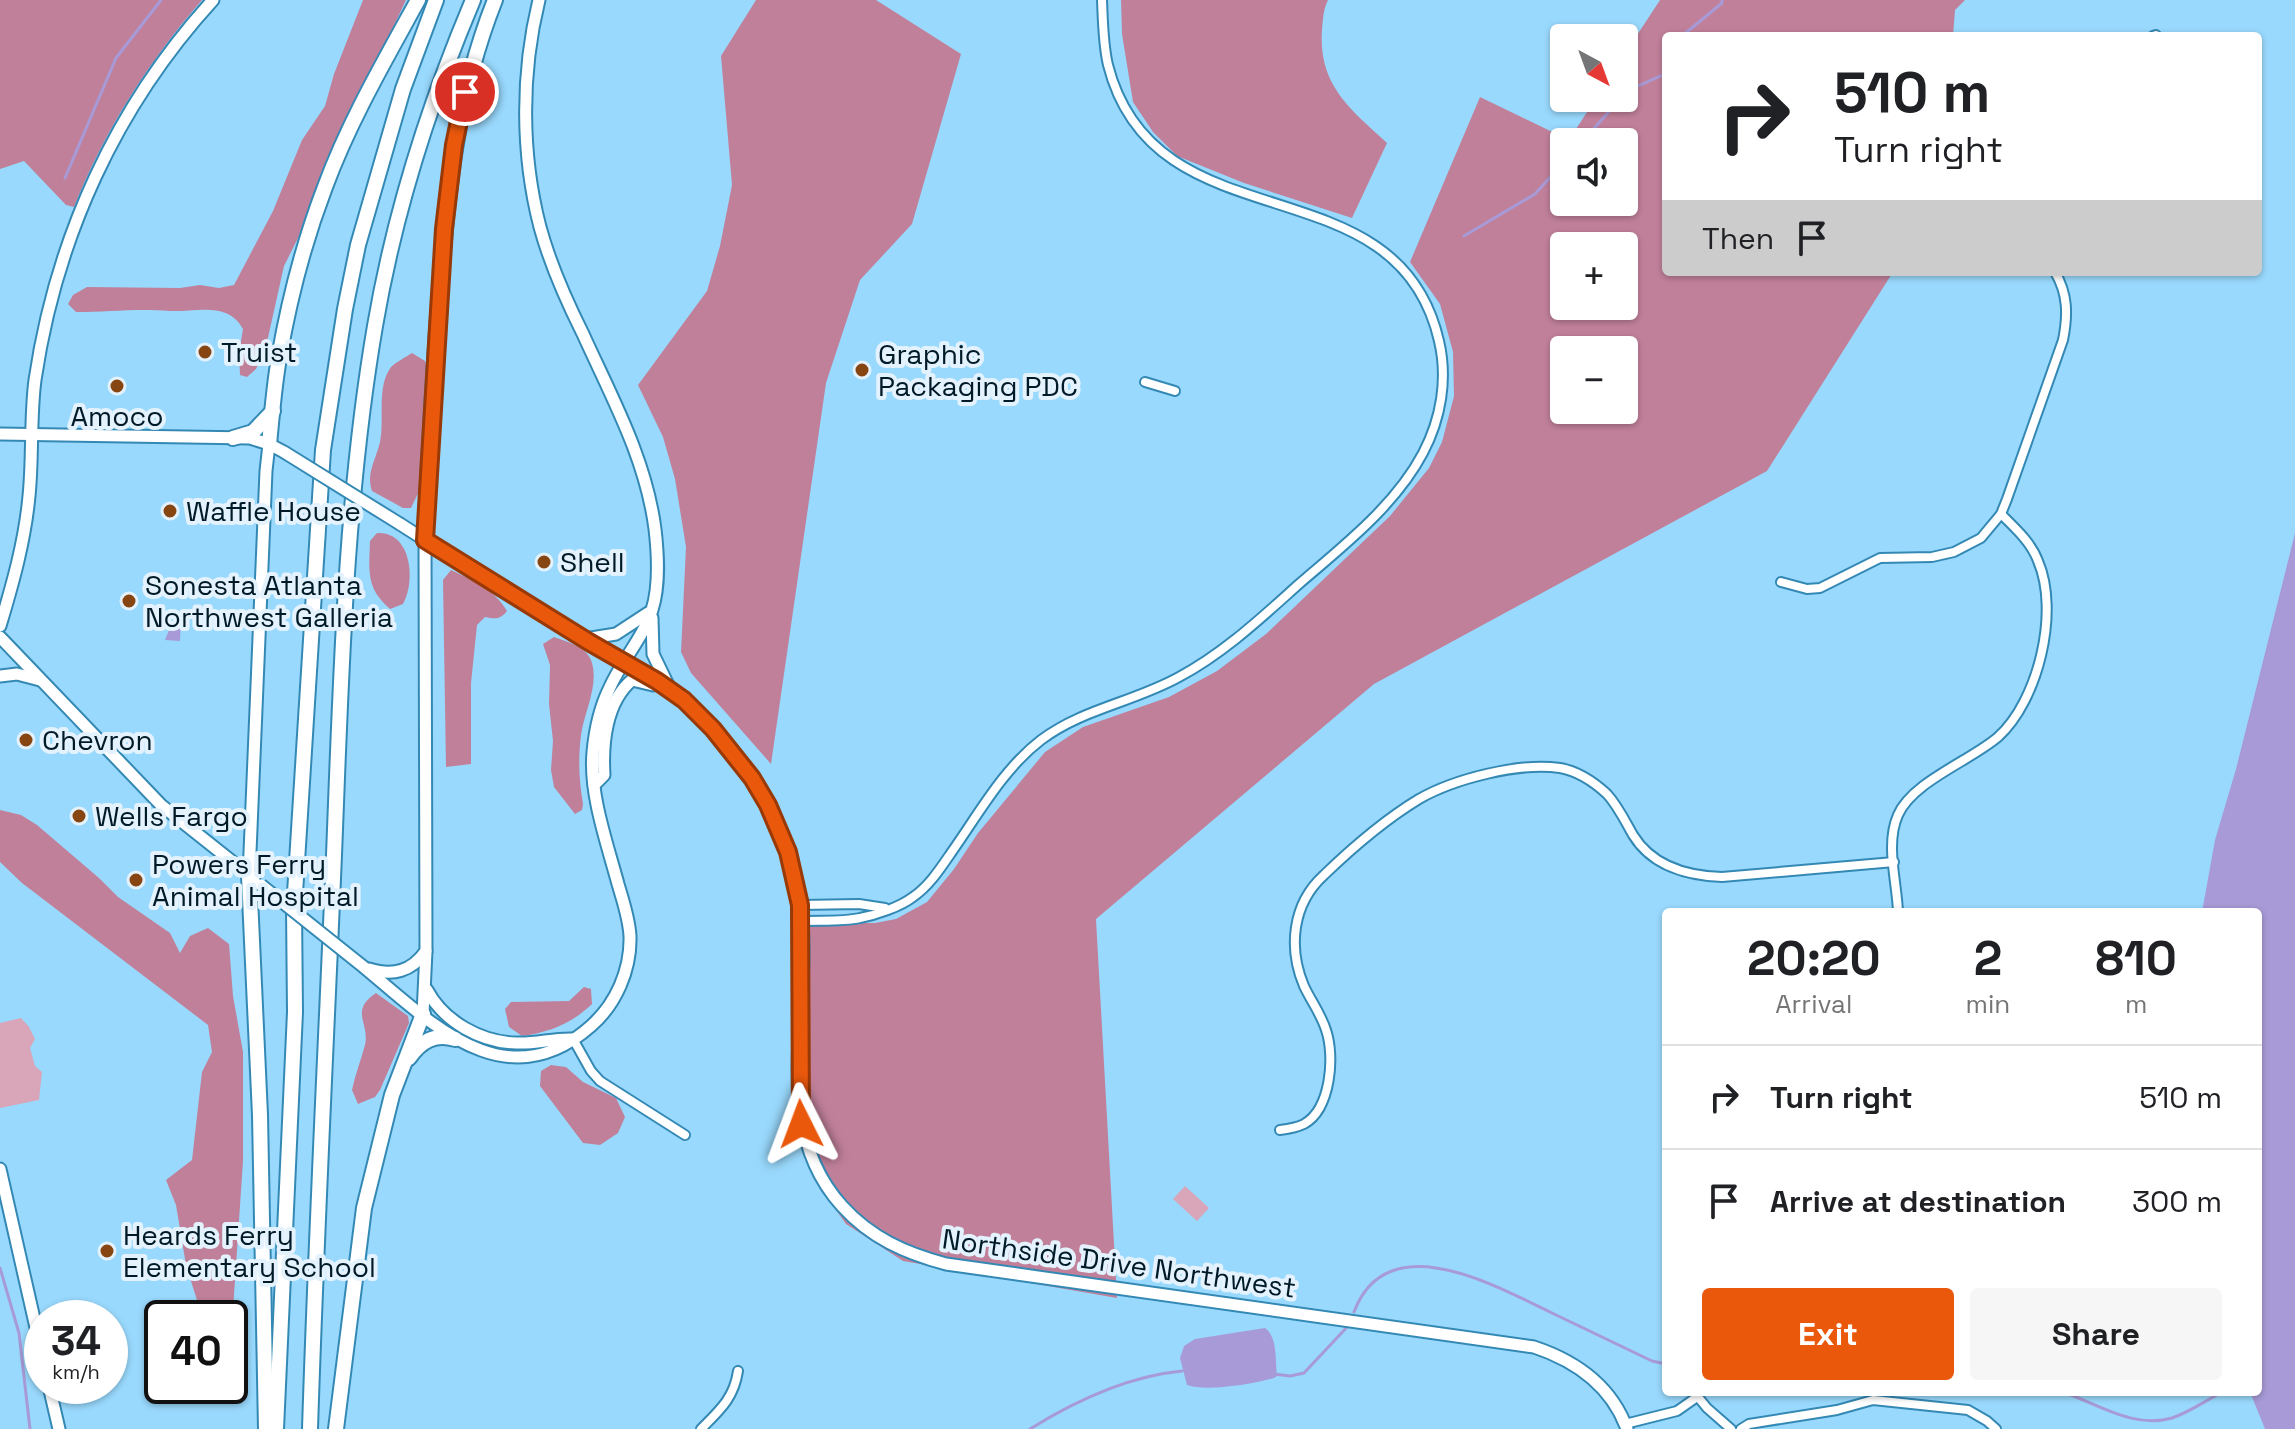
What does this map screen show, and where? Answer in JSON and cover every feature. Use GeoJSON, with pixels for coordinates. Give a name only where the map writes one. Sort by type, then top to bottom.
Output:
{"type":"FeatureCollection","features":[{"type":"Feature","properties":{"kind":"highway"},"geometry":{"type":"LineString","coordinates":[[269,444],[278,359],[296,279],[326,183],[358,113],[418,0]]}},
{"type":"Feature","properties":{"kind":"highway"},"geometry":{"type":"LineString","coordinates":[[276,1429],[294,1042],[294,909],[323,450],[358,245],[383,151],[436,0]]}},
{"type":"Feature","properties":{"kind":"highway"},"geometry":{"type":"LineString","coordinates":[[310,1429],[343,631],[356,462],[375,323],[394,236],[439,85],[473,0]]}},
{"type":"Feature","properties":{"kind":"highway"},"geometry":{"type":"LineString","coordinates":[[425,540],[434,360],[448,185],[464,97],[495,0]]}},
{"type":"Feature","properties":{"kind":"highway"},"geometry":{"type":"LineString","coordinates":[[233,438],[253,432],[273,410]]}},
{"type":"Feature","properties":{"kind":"highway"},"geometry":{"type":"LineString","coordinates":[[255,880],[266,1429]]}},
{"type":"Feature","properties":{"kind":"highway"},"geometry":{"type":"LineString","coordinates":[[336,1429],[364,1208],[400,1072],[423,1014]]}},
{"type":"Feature","properties":{"kind":"highway"},"geometry":{"type":"LineString","coordinates":[[400,1072],[413,1052],[427,1040],[440,1036],[455,1039]]}},
{"type":"Feature","properties":{"kind":"street"},"geometry":{"type":"LineString","coordinates":[[0,626],[16,571],[30,492],[35,384],[47,318],[66,249],[95,174],[141,91],[213,0]]}},
{"type":"Feature","properties":{"kind":"street"},"geometry":{"type":"LineString","coordinates":[[539,0],[530,43],[526,109],[529,163],[539,225],[563,292],[634,444],[644,473],[657,552],[652,608],[653,654],[673,692]]}},
{"type":"Feature","properties":{"kind":"street"},"geometry":{"type":"LineString","coordinates":[[802,921],[859,918],[915,897],[927,886],[1008,773],[1038,742],[1075,719],[1152,691],[1202,664],[1234,641],[1370,521],[1422,456],[1435,425],[1443,384],[1441,348],[1427,306],[1407,275],[1363,236],[1335,223],[1218,185],[1194,174],[1158,149],[1130,115],[1114,83],[1105,48],[1102,0]]}},
{"type":"Feature","properties":{"kind":"street"},"geometry":{"type":"LineString","coordinates":[[1781,582],[1807,589],[1820,588],[1880,558],[1932,557],[1954,552],[1981,538],[2001,514],[2063,340],[2066,299],[2057,276]]}},
{"type":"Feature","properties":{"kind":"street"},"geometry":{"type":"LineString","coordinates":[[1145,382],[1175,391]]}},
{"type":"Feature","properties":{"kind":"street","name":"Northside Drive Northwest"},"geometry":{"type":"LineString","coordinates":[[0,434],[250,438],[269,444],[673,692],[704,719],[733,753],[768,805],[788,852],[802,921],[799,1080],[803,1133],[815,1167],[832,1195],[855,1220],[882,1241],[912,1255],[946,1264],[1534,1347],[1560,1356],[1588,1374],[1610,1397],[1626,1426]]}},
{"type":"Feature","properties":{"kind":"street"},"geometry":{"type":"LineString","coordinates":[[255,880],[269,444]]}},
{"type":"Feature","properties":{"kind":"street"},"geometry":{"type":"LineString","coordinates":[[1898,908],[1894,826],[1905,802],[1999,735],[2020,710],[2035,677],[2046,616],[2044,579],[2033,550],[2001,514]]}},
{"type":"Feature","properties":{"kind":"street"},"geometry":{"type":"LineString","coordinates":[[423,1014],[426,951],[425,540]]}},
{"type":"Feature","properties":{"kind":"street"},"geometry":{"type":"LineString","coordinates":[[583,638],[616,634],[652,608]]}},
{"type":"Feature","properties":{"kind":"street"},"geometry":{"type":"LineString","coordinates":[[0,637],[161,805],[455,1039],[485,1053],[507,1058],[549,1053],[562,1048],[593,1025],[610,1005],[622,983],[629,956],[628,920],[594,785],[592,760],[598,722],[610,685],[652,608]]}},
{"type":"Feature","properties":{"kind":"street"},"geometry":{"type":"LineString","coordinates":[[0,676],[17,674],[40,680]]}},
{"type":"Feature","properties":{"kind":"street"},"geometry":{"type":"LineString","coordinates":[[594,785],[604,775],[609,718],[619,691],[632,680],[673,692]]}},
{"type":"Feature","properties":{"kind":"street"},"geometry":{"type":"LineString","coordinates":[[1280,1130],[1306,1123],[1313,1116],[1327,1088],[1331,1064],[1326,1028],[1304,985],[1296,961],[1295,933],[1302,906],[1322,876],[1401,811],[1439,790],[1508,771],[1546,767],[1570,770],[1606,794],[1635,839],[1650,854],[1671,868],[1698,876],[1722,877],[1894,862]]}},
{"type":"Feature","properties":{"kind":"street"},"geometry":{"type":"LineString","coordinates":[[800,905],[859,904],[886,908]]}},
{"type":"Feature","properties":{"kind":"street"},"geometry":{"type":"LineString","coordinates":[[365,968],[398,973],[413,966],[426,951]]}},
{"type":"Feature","properties":{"kind":"street"},"geometry":{"type":"LineString","coordinates":[[425,986],[446,1015],[470,1031],[488,1038],[517,1043],[573,1039]]}},
{"type":"Feature","properties":{"kind":"street"},"geometry":{"type":"LineString","coordinates":[[573,1039],[600,1081],[685,1135]]}},
{"type":"Feature","properties":{"kind":"street"},"geometry":{"type":"LineString","coordinates":[[0,1169],[30,1300]]}},
{"type":"Feature","properties":{"kind":"street"},"geometry":{"type":"LineString","coordinates":[[701,1429],[729,1401],[736,1388],[738,1371]]}},
{"type":"Feature","properties":{"kind":"street"},"geometry":{"type":"LineString","coordinates":[[1626,1426],[1677,1411],[1693,1396]]}},
{"type":"Feature","properties":{"kind":"street"},"geometry":{"type":"LineString","coordinates":[[1697,1396],[1731,1429]]}},
{"type":"Feature","properties":{"kind":"street"},"geometry":{"type":"LineString","coordinates":[[1741,1429],[1749,1424],[1837,1410],[1873,1400],[1968,1410],[1996,1429]]}},
{"type":"Feature","properties":{"kind":"street"},"geometry":{"type":"LineString","coordinates":[[53,1404],[59,1429]]}},
{"type":"Feature","properties":{"kind":"shaded area"},"geometry":{"type":"Polygon","coordinates":[[[0,0],[202,0],[129,98],[99,151],[74,207],[66,205],[24,161],[0,169],[0,0]]]}},
{"type":"Feature","properties":{"kind":"shaded area"},"geometry":{"type":"Polygon","coordinates":[[[363,0],[406,0],[361,96],[327,158],[299,236],[284,266],[265,351],[256,369],[247,377],[240,375],[239,353],[243,329],[237,320],[220,311],[76,312],[68,304],[73,295],[87,287],[180,288],[200,285],[219,288],[234,285],[273,211],[302,140],[325,106],[363,0]]]}},
{"type":"Feature","properties":{"kind":"shaded area"},"geometry":{"type":"Polygon","coordinates":[[[756,0],[876,0],[961,54],[912,224],[860,280],[826,383],[771,764],[691,673],[681,652],[686,547],[675,479],[663,437],[638,385],[707,291],[732,185],[721,56],[756,0]]]}},
{"type":"Feature","properties":{"kind":"shaded area"},"geometry":{"type":"Polygon","coordinates":[[[1121,0],[1328,0],[1323,19],[1322,49],[1331,81],[1349,107],[1387,143],[1352,218],[1244,183],[1177,156],[1153,132],[1133,102],[1122,34],[1121,0]]]}},
{"type":"Feature","properties":{"kind":"shaded area"},"geometry":{"type":"Polygon","coordinates":[[[1660,0],[1965,0],[1955,10],[1953,32],[1662,32],[1662,276],[1890,276],[1767,471],[1374,684],[1096,919],[1117,1298],[903,1261],[846,1224],[812,1176],[798,1110],[806,923],[875,923],[896,919],[927,902],[978,833],[1045,752],[1083,727],[1169,697],[1217,671],[1266,634],[1390,516],[1429,468],[1442,442],[1454,396],[1453,352],[1440,304],[1410,262],[1480,97],[1550,131],[1550,216],[1638,216],[1638,128],[1577,128],[1587,112],[1638,112],[1638,34],[1660,0]]]}},
{"type":"Feature","properties":{"kind":"shaded area"},"geometry":{"type":"Polygon","coordinates":[[[412,353],[425,361],[428,372],[421,487],[411,508],[403,508],[372,491],[370,478],[380,442],[386,375],[393,365],[412,353]]]}},
{"type":"Feature","properties":{"kind":"shaded area"},"geometry":{"type":"Polygon","coordinates":[[[377,533],[398,540],[410,571],[403,604],[390,609],[377,594],[371,579],[370,541],[377,533]]]}},
{"type":"Feature","properties":{"kind":"shaded area"},"geometry":{"type":"Polygon","coordinates":[[[2295,533],[2295,1429],[2265,1429],[2252,1396],[2262,1396],[2262,908],[2203,908],[2215,840],[2236,769],[2295,533]]]}},
{"type":"Feature","properties":{"kind":"shaded area"},"geometry":{"type":"Polygon","coordinates":[[[451,570],[489,591],[507,611],[497,618],[485,617],[477,625],[471,683],[471,764],[446,767],[443,580],[451,570]]]}},
{"type":"Feature","properties":{"kind":"shaded area"},"geometry":{"type":"Polygon","coordinates":[[[174,618],[181,618],[180,641],[165,640],[174,618]]]}},
{"type":"Feature","properties":{"kind":"shaded area"},"geometry":{"type":"Polygon","coordinates":[[[554,637],[585,651],[593,669],[593,688],[580,744],[583,804],[582,810],[575,814],[554,787],[551,770],[550,665],[543,644],[554,637]]]}},
{"type":"Feature","properties":{"kind":"shaded area"},"geometry":{"type":"Polygon","coordinates":[[[0,810],[21,815],[37,825],[118,897],[170,933],[180,953],[190,936],[208,928],[229,944],[233,996],[243,1052],[243,1161],[234,1300],[197,1300],[186,1265],[176,1205],[166,1180],[192,1160],[202,1072],[212,1052],[208,1025],[22,883],[0,862],[0,810]]]}},
{"type":"Feature","properties":{"kind":"shaded area"},"geometry":{"type":"Polygon","coordinates":[[[584,987],[591,989],[592,1004],[568,1022],[522,1036],[509,1027],[505,1009],[511,1002],[569,1001],[584,987]]]}},
{"type":"Feature","properties":{"kind":"shaded area"},"geometry":{"type":"Polygon","coordinates":[[[376,993],[408,1016],[409,1023],[380,1090],[375,1097],[358,1104],[352,1090],[365,1045],[362,1012],[376,993]]]}},
{"type":"Feature","properties":{"kind":"shaded area"},"geometry":{"type":"Polygon","coordinates":[[[21,1018],[35,1039],[30,1048],[35,1066],[42,1072],[39,1100],[0,1108],[0,1023],[21,1018]]]}},
{"type":"Feature","properties":{"kind":"shaded area"},"geometry":{"type":"Polygon","coordinates":[[[551,1065],[566,1067],[583,1082],[616,1098],[625,1117],[618,1133],[600,1145],[583,1143],[540,1086],[541,1071],[551,1065]]]}},
{"type":"Feature","properties":{"kind":"shaded area"},"geometry":{"type":"Polygon","coordinates":[[[1185,1186],[1209,1208],[1197,1221],[1173,1199],[1185,1186]]]}},
{"type":"Feature","properties":{"kind":"shaded area"},"geometry":{"type":"Polygon","coordinates":[[[1265,1328],[1274,1343],[1277,1376],[1230,1386],[1206,1388],[1187,1385],[1180,1358],[1184,1346],[1195,1339],[1265,1328]]]}},
{"type":"Feature","properties":{"kind":"waterway"},"geometry":{"type":"LineString","coordinates":[[65,178],[116,58],[161,0]]}},
{"type":"Feature","properties":{"kind":"waterway"},"geometry":{"type":"LineString","coordinates":[[1687,32],[1722,0]]}},
{"type":"Feature","properties":{"kind":"waterway"},"geometry":{"type":"LineString","coordinates":[[1638,86],[1662,75]]}},
{"type":"Feature","properties":{"kind":"waterway"},"geometry":{"type":"LineString","coordinates":[[1594,128],[1609,112]]}},
{"type":"Feature","properties":{"kind":"waterway"},"geometry":{"type":"LineString","coordinates":[[1464,236],[1535,194],[1550,177]]}},
{"type":"Feature","properties":{"kind":"waterway"},"geometry":{"type":"LineString","coordinates":[[1354,1312],[1370,1286],[1391,1271],[1416,1267],[1444,1269],[1502,1289],[1662,1363]]}},
{"type":"Feature","properties":{"kind":"waterway"},"geometry":{"type":"LineString","coordinates":[[0,1268],[19,1333],[30,1429]]}},
{"type":"Feature","properties":{"kind":"waterway"},"geometry":{"type":"LineString","coordinates":[[1274,1374],[1290,1376],[1304,1373],[1349,1325]]}},
{"type":"Feature","properties":{"kind":"waterway"},"geometry":{"type":"LineString","coordinates":[[1030,1429],[1103,1391],[1143,1378],[1182,1371]]}},
{"type":"Feature","properties":{"kind":"waterway"},"geometry":{"type":"LineString","coordinates":[[2073,1396],[2116,1414],[2158,1421],[2179,1415],[2215,1396]]}},
{"type":"Feature","properties":{"kind":"place","name":"Truist"},"geometry":{"type":"Point","coordinates":[205,352]}},
{"type":"Feature","properties":{"kind":"place","name":"Graphic Packaging PDC"},"geometry":{"type":"Point","coordinates":[862,370]}},
{"type":"Feature","properties":{"kind":"place","name":"Amoco"},"geometry":{"type":"Point","coordinates":[117,386]}},
{"type":"Feature","properties":{"kind":"place","name":"Waffle House"},"geometry":{"type":"Point","coordinates":[170,511]}},
{"type":"Feature","properties":{"kind":"place","name":"Shell"},"geometry":{"type":"Point","coordinates":[544,562]}},
{"type":"Feature","properties":{"kind":"place","name":"Sonesta Atlanta Northwest Galleria"},"geometry":{"type":"Point","coordinates":[129,601]}},
{"type":"Feature","properties":{"kind":"place","name":"Chevron"},"geometry":{"type":"Point","coordinates":[26,740]}},
{"type":"Feature","properties":{"kind":"place","name":"Wells Fargo"},"geometry":{"type":"Point","coordinates":[79,816]}},
{"type":"Feature","properties":{"kind":"place","name":"Powers Ferry Animal Hospital"},"geometry":{"type":"Point","coordinates":[136,880]}},
{"type":"Feature","properties":{"kind":"place","name":"Heards Ferry Elementary School"},"geometry":{"type":"Point","coordinates":[107,1251]}},
{"type":"Feature","properties":{"kind":"route"},"geometry":{"type":"LineString","coordinates":[[465,92],[454,145],[444,229],[425,540],[684,700],[713,729],[752,778],[768,805],[788,852],[800,905],[801,1124]]}}]}
